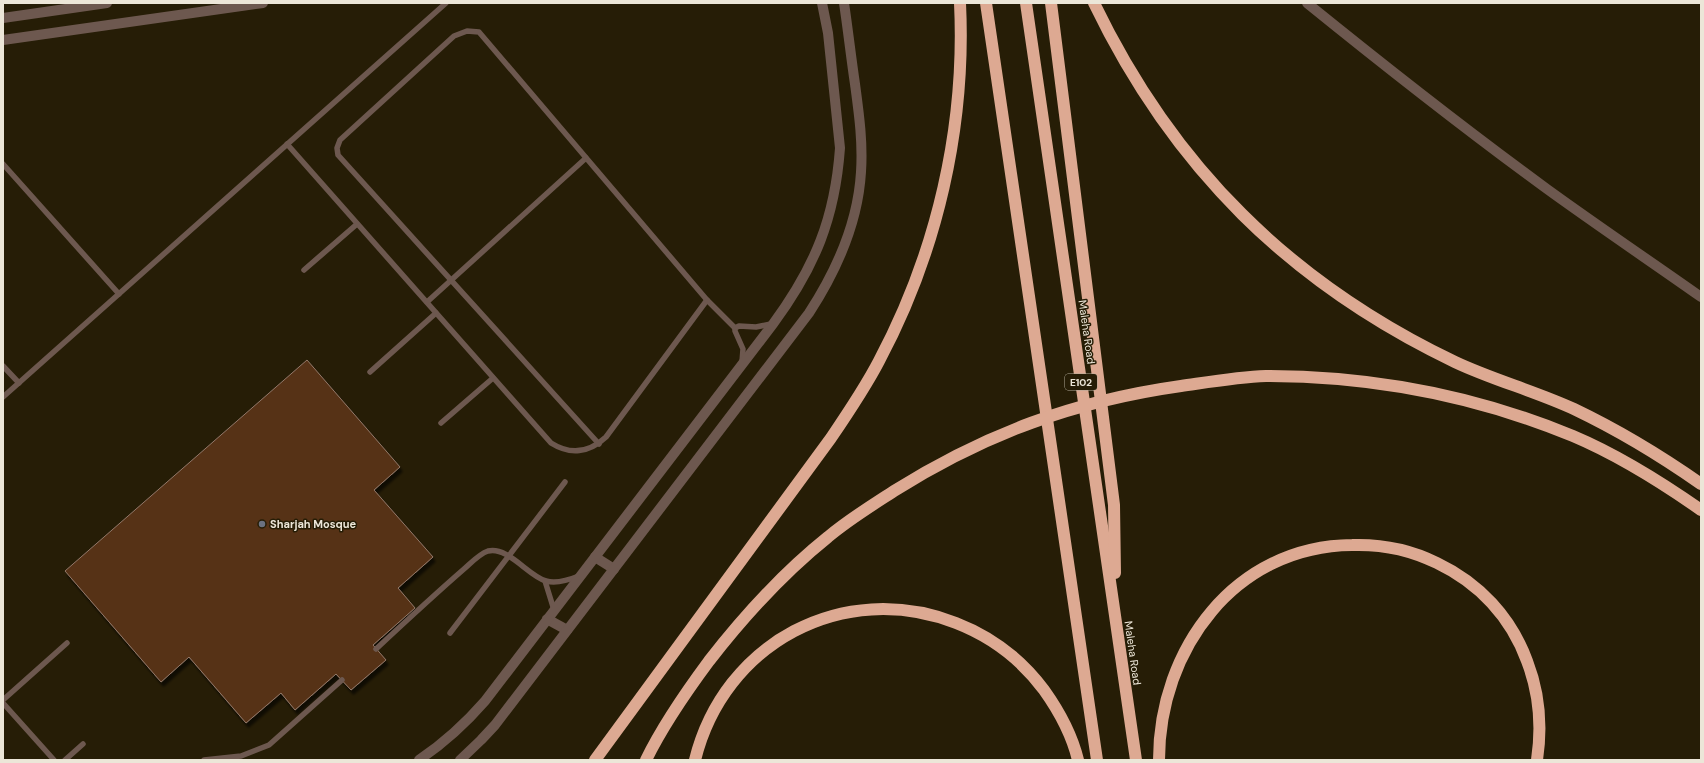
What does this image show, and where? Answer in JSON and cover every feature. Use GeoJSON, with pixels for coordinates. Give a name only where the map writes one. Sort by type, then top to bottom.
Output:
{"type":"FeatureCollection","features":[{"type":"Feature","properties":{"kind":"highway"},"geometry":{"type":"LineString","coordinates":[[595,760],[832,438],[879,361],[899,320],[931,236],[943,192],[957,104],[961,59],[960,3]]}},
{"type":"Feature","properties":{"kind":"highway"},"geometry":{"type":"LineString","coordinates":[[986,3],[1097,760]]}},
{"type":"Feature","properties":{"kind":"highway","name":"Maleha Road"},"geometry":{"type":"LineString","coordinates":[[1026,3],[1136,760]]}},
{"type":"Feature","properties":{"kind":"highway"},"geometry":{"type":"LineString","coordinates":[[1051,3],[1114,505],[1116,626]]}},
{"type":"Feature","properties":{"kind":"highway"},"geometry":{"type":"LineString","coordinates":[[1094,3],[1134,79],[1186,153],[1244,216],[1278,248],[1300,266],[1364,311],[1425,347],[1457,363],[1575,409],[1637,444],[1701,484]]}},
{"type":"Feature","properties":{"kind":"highway"},"geometry":{"type":"LineString","coordinates":[[646,760],[689,689],[730,634],[777,583],[828,536],[869,507],[912,480],[957,455],[1002,433],[1064,411],[1128,394],[1262,376],[1308,377],[1354,381],[1399,387],[1444,396],[1503,411],[1575,437],[1633,467],[1701,510]]}},
{"type":"Feature","properties":{"kind":"highway"},"geometry":{"type":"LineString","coordinates":[[1159,760],[1162,719],[1167,695],[1176,671],[1193,638],[1214,608],[1232,590],[1248,578],[1283,558],[1321,547],[1355,545],[1384,546],[1428,558],[1449,568],[1468,580],[1501,612],[1514,631],[1523,650],[1536,690],[1539,732],[1537,760]]}},
{"type":"Feature","properties":{"kind":"highway"},"geometry":{"type":"LineString","coordinates":[[695,760],[699,742],[709,718],[738,674],[755,657],[778,640],[803,626],[830,616],[858,610],[887,608],[915,611],[942,617],[994,641],[1016,658],[1036,680],[1052,702],[1066,727],[1078,760]]}},
{"type":"Feature","properties":{"kind":"street"},"geometry":{"type":"LineString","coordinates":[[3,18],[106,3]]}},
{"type":"Feature","properties":{"kind":"street"},"geometry":{"type":"LineString","coordinates":[[3,40],[263,3]]}},
{"type":"Feature","properties":{"kind":"street"},"geometry":{"type":"LineString","coordinates":[[419,760],[445,741],[473,715],[773,324],[792,298],[813,261],[828,222],[836,185],[840,148],[828,33],[822,3]]}},
{"type":"Feature","properties":{"kind":"street"},"geometry":{"type":"LineString","coordinates":[[460,760],[495,724],[614,569],[809,313],[832,275],[848,235],[858,194],[862,157],[860,124],[844,3]]}},
{"type":"Feature","properties":{"kind":"street"},"geometry":{"type":"LineString","coordinates":[[1307,3],[1420,93],[1499,153],[1701,297]]}},
{"type":"Feature","properties":{"kind":"street"},"geometry":{"type":"LineString","coordinates":[[595,557],[614,569]]}},
{"type":"Feature","properties":{"kind":"street"},"geometry":{"type":"LineString","coordinates":[[548,619],[567,630]]}},
{"type":"Feature","properties":{"kind":"lane"},"geometry":{"type":"LineString","coordinates":[[434,13],[439,3]]}},
{"type":"Feature","properties":{"kind":"lane"},"geometry":{"type":"LineString","coordinates":[[3,397],[446,3]]}},
{"type":"Feature","properties":{"kind":"lane"},"geometry":{"type":"LineString","coordinates":[[599,444],[340,158],[337,152],[340,140],[448,41],[462,32],[478,32],[707,300],[735,328],[735,333],[743,349],[742,364]]}},
{"type":"Feature","properties":{"kind":"lane"},"geometry":{"type":"LineString","coordinates":[[286,144],[551,442],[566,450],[588,450],[599,444],[606,437],[707,300]]}},
{"type":"Feature","properties":{"kind":"lane"},"geometry":{"type":"LineString","coordinates":[[427,302],[586,158]]}},
{"type":"Feature","properties":{"kind":"lane"},"geometry":{"type":"LineString","coordinates":[[3,164],[119,294]]}},
{"type":"Feature","properties":{"kind":"lane"},"geometry":{"type":"LineString","coordinates":[[304,270],[357,224]]}},
{"type":"Feature","properties":{"kind":"lane"},"geometry":{"type":"LineString","coordinates":[[370,372],[436,312]]}},
{"type":"Feature","properties":{"kind":"lane"},"geometry":{"type":"LineString","coordinates":[[735,328],[739,326],[756,327],[773,324]]}},
{"type":"Feature","properties":{"kind":"lane"},"geometry":{"type":"LineString","coordinates":[[3,366],[18,383]]}},
{"type":"Feature","properties":{"kind":"lane"},"geometry":{"type":"LineString","coordinates":[[441,423],[493,378]]}},
{"type":"Feature","properties":{"kind":"lane"},"geometry":{"type":"LineString","coordinates":[[450,633],[565,482]]}},
{"type":"Feature","properties":{"kind":"lane"},"geometry":{"type":"LineString","coordinates":[[376,648],[482,554],[494,550],[502,552],[545,581],[566,581],[579,576]]}},
{"type":"Feature","properties":{"kind":"lane"},"geometry":{"type":"LineString","coordinates":[[545,581],[554,610]]}},
{"type":"Feature","properties":{"kind":"lane"},"geometry":{"type":"LineString","coordinates":[[54,760],[3,702],[67,643]]}},
{"type":"Feature","properties":{"kind":"lane"},"geometry":{"type":"LineString","coordinates":[[204,760],[241,756],[252,753],[269,745],[342,680]]}},
{"type":"Feature","properties":{"kind":"lane"},"geometry":{"type":"LineString","coordinates":[[65,760],[84,744]]}},
{"type":"Feature","properties":{"kind":"building","name":"Sharjah Mosque"},"geometry":{"type":"Polygon","coordinates":[[[307,360],[400,467],[374,490],[433,557],[398,588],[415,608],[373,645],[386,660],[351,690],[336,674],[295,710],[281,693],[246,723],[189,657],[161,682],[65,571],[307,360]]]}},
{"type":"Feature","properties":{"kind":"place","name":"Sharjah Mosque"},"geometry":{"type":"Point","coordinates":[262,524]}}]}
